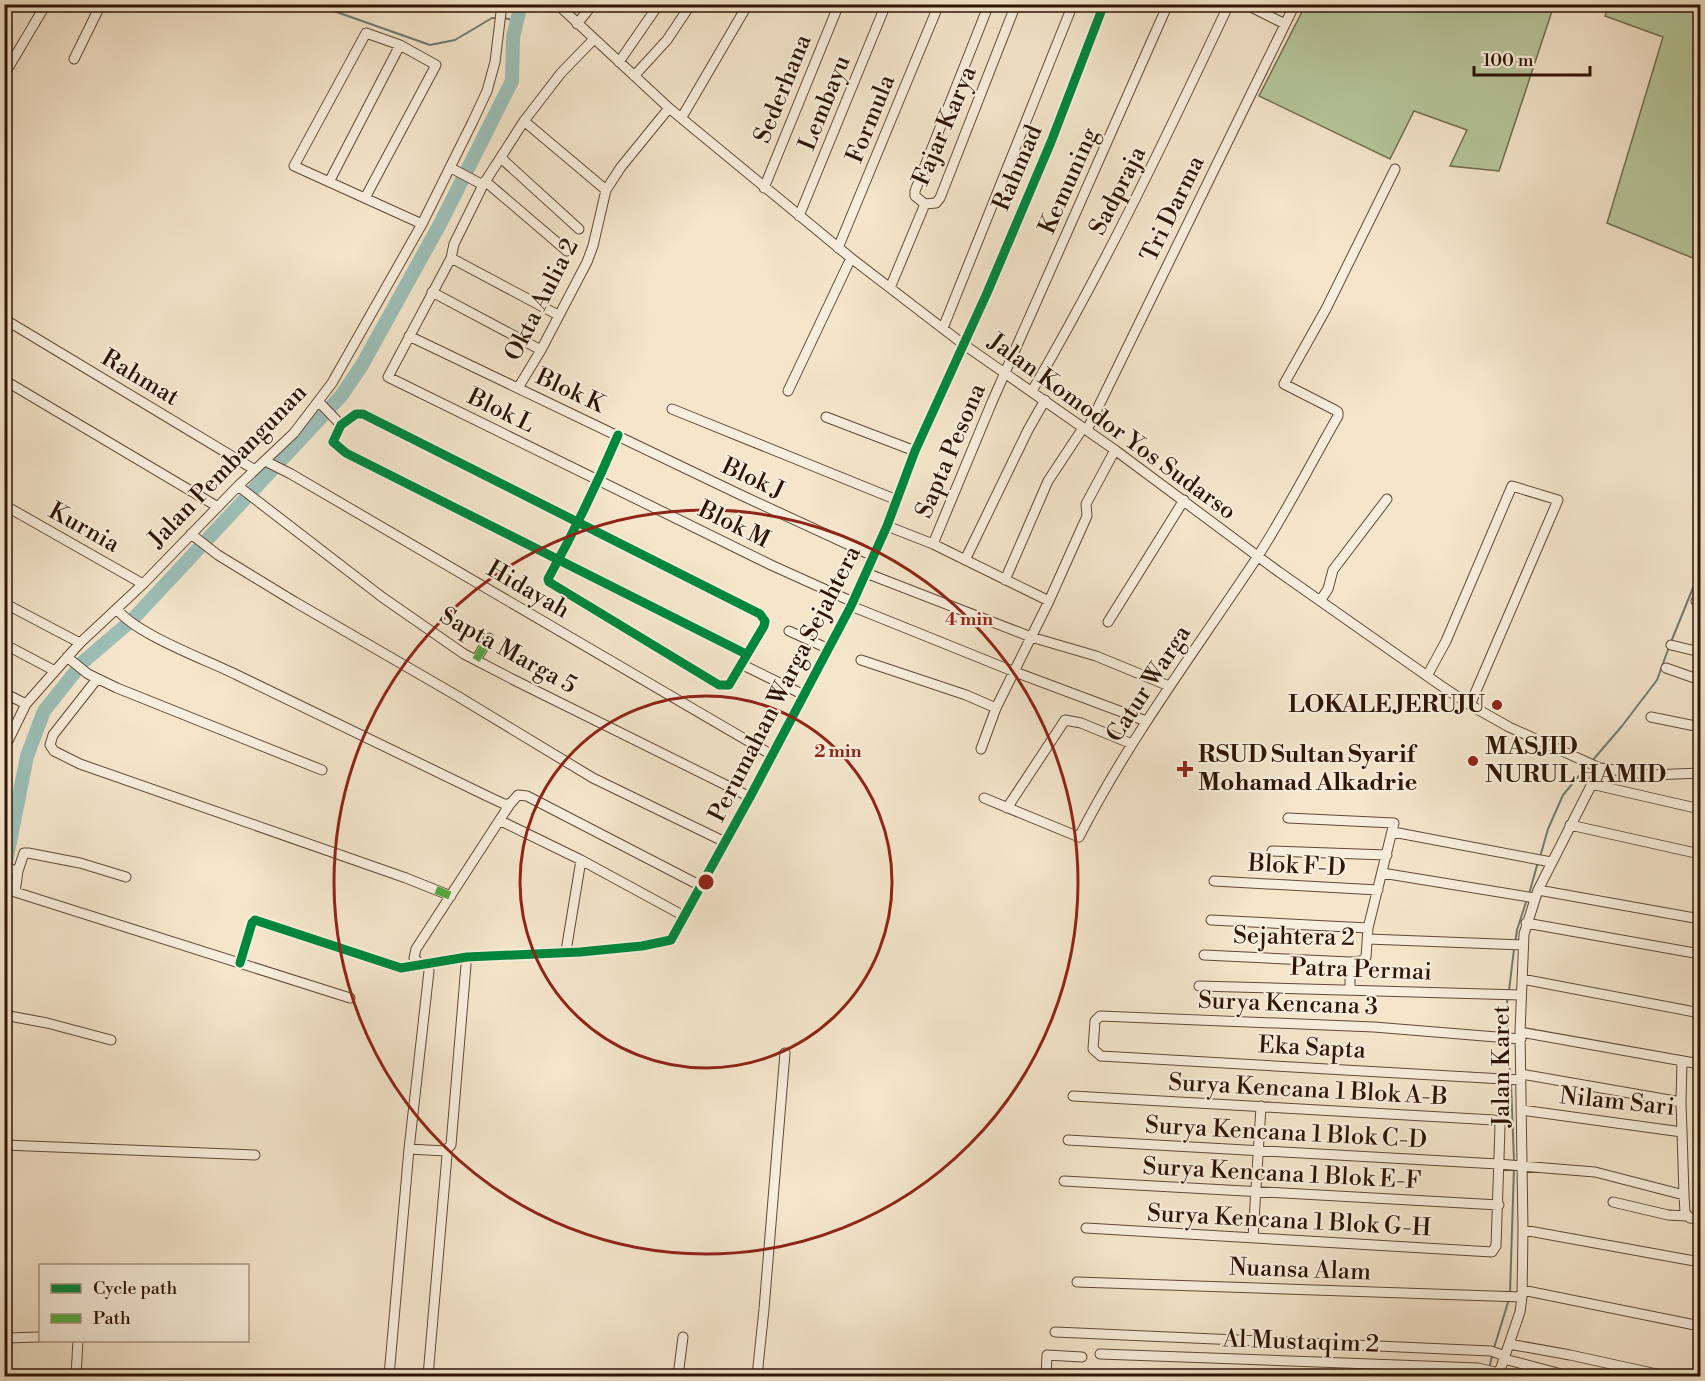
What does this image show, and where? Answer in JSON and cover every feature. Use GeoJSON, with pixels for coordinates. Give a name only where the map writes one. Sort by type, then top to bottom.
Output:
{"type":"FeatureCollection","features":[{"type":"Feature","properties":{"kind":"street"},"geometry":{"type":"LineString","coordinates":[[4,75],[46,4]]}},
{"type":"Feature","properties":{"kind":"street"},"geometry":{"type":"LineString","coordinates":[[74,59],[101,4]]}},
{"type":"Feature","properties":{"kind":"street"},"geometry":{"type":"LineString","coordinates":[[578,24],[593,4]]}},
{"type":"Feature","properties":{"kind":"street"},"geometry":{"type":"LineString","coordinates":[[619,62],[658,4]]}},
{"type":"Feature","properties":{"kind":"street"},"geometry":{"type":"LineString","coordinates":[[634,76],[667,40],[691,4]]}},
{"type":"Feature","properties":{"kind":"street"},"geometry":{"type":"LineString","coordinates":[[682,117],[748,4]]}},
{"type":"Feature","properties":{"kind":"street","name":"Sederhana"},"geometry":{"type":"LineString","coordinates":[[764,188],[839,4]]}},
{"type":"Feature","properties":{"kind":"street","name":"Lembayu"},"geometry":{"type":"LineString","coordinates":[[799,216],[886,4]]}},
{"type":"Feature","properties":{"kind":"street","name":"Formula"},"geometry":{"type":"LineString","coordinates":[[838,248],[939,4]]}},
{"type":"Feature","properties":{"kind":"street"},"geometry":{"type":"LineString","coordinates":[[925,204],[915,196],[915,191],[989,4]]}},
{"type":"Feature","properties":{"kind":"street","name":"Fajar Karya"},"geometry":{"type":"LineString","coordinates":[[890,288],[925,204],[936,203],[940,198],[1016,4]]}},
{"type":"Feature","properties":{"kind":"street"},"geometry":{"type":"LineString","coordinates":[[943,328],[1073,4]]}},
{"type":"Feature","properties":{"kind":"street","name":"Rahmad"},"geometry":{"type":"LineString","coordinates":[[963,344],[1051,142],[1104,4]]}},
{"type":"Feature","properties":{"kind":"street","name":"Kemuning"},"geometry":{"type":"LineString","coordinates":[[1006,373],[1168,4]]}},
{"type":"Feature","properties":{"kind":"street","name":"Sadpraja"},"geometry":{"type":"LineString","coordinates":[[1032,391],[1064,336],[1145,182],[1229,4]]}},
{"type":"Feature","properties":{"kind":"street"},"geometry":{"type":"LineString","coordinates":[[1245,4],[1285,24]]}},
{"type":"Feature","properties":{"kind":"street","name":"Tri Darma"},"geometry":{"type":"LineString","coordinates":[[1005,580],[1047,481],[1085,429],[1294,4]]}},
{"type":"Feature","properties":{"kind":"street","name":"Jalan Komodor Yos Sudarso"},"geometry":{"type":"LineString","coordinates":[[559,5],[669,108],[850,258],[963,344],[1115,450],[1257,556],[1470,705],[1509,727],[1599,768],[1652,776],[1701,772]]}},
{"type":"Feature","properties":{"kind":"street","name":"Jalan Pembangunan"},"geometry":{"type":"LineString","coordinates":[[4,758],[5,747],[26,704],[67,657],[80,643],[120,612],[144,584],[194,537],[218,507],[241,487],[255,470],[269,462],[321,405],[422,224],[455,170],[487,91],[495,62],[501,8]]}},
{"type":"Feature","properties":{"kind":"street"},"geometry":{"type":"LineString","coordinates":[[365,198],[435,68],[434,63],[400,45],[369,33],[364,34],[294,165],[297,170],[422,224]]}},
{"type":"Feature","properties":{"kind":"street"},"geometry":{"type":"LineString","coordinates":[[409,336],[451,258],[454,244],[484,183],[524,121],[554,81],[594,39]]}},
{"type":"Feature","properties":{"kind":"street"},"geometry":{"type":"LineString","coordinates":[[329,182],[400,45]]}},
{"type":"Feature","properties":{"kind":"street","name":"Okta Aulia 2"},"geometry":{"type":"LineString","coordinates":[[518,388],[541,350],[590,254],[606,190],[621,167],[669,108]]}},
{"type":"Feature","properties":{"kind":"street"},"geometry":{"type":"LineString","coordinates":[[524,121],[606,190]]}},
{"type":"Feature","properties":{"kind":"street"},"geometry":{"type":"LineString","coordinates":[[501,158],[579,229]]}},
{"type":"Feature","properties":{"kind":"street","name":"Catur Warga"},"geometry":{"type":"LineString","coordinates":[[1006,808],[1078,837],[1095,804],[1146,721],[1257,556],[1339,414],[1284,383],[1326,309],[1395,169]]}},
{"type":"Feature","properties":{"kind":"street"},"geometry":{"type":"LineString","coordinates":[[455,170],[484,183],[567,251]]}},
{"type":"Feature","properties":{"kind":"street"},"geometry":{"type":"LineString","coordinates":[[451,258],[558,315]]}},
{"type":"Feature","properties":{"kind":"street"},"geometry":{"type":"LineString","coordinates":[[788,391],[850,258]]}},
{"type":"Feature","properties":{"kind":"street"},"geometry":{"type":"LineString","coordinates":[[432,291],[541,350]]}},
{"type":"Feature","properties":{"kind":"street","name":"Rahmat"},"geometry":{"type":"LineString","coordinates":[[4,318],[255,470]]}},
{"type":"Feature","properties":{"kind":"street","name":"Blok L"},"geometry":{"type":"LineString","coordinates":[[409,336],[389,378],[598,481]]}},
{"type":"Feature","properties":{"kind":"street","name":"Blok K"},"geometry":{"type":"LineString","coordinates":[[409,336],[618,435]]}},
{"type":"Feature","properties":{"kind":"street","name":"Perumahan Warga Sejahtera"},"geometry":{"type":"LineString","coordinates":[[566,951],[580,952],[666,943],[674,937],[852,604],[887,526],[915,451],[963,344]]}},
{"type":"Feature","properties":{"kind":"street","name":"Sapta Pesona"},"geometry":{"type":"LineString","coordinates":[[933,544],[1006,373]]}},
{"type":"Feature","properties":{"kind":"street"},"geometry":{"type":"LineString","coordinates":[[4,380],[218,507]]}},
{"type":"Feature","properties":{"kind":"street"},"geometry":{"type":"LineString","coordinates":[[965,560],[1045,400]]}},
{"type":"Feature","properties":{"kind":"street"},"geometry":{"type":"LineString","coordinates":[[321,405],[338,422]]}},
{"type":"Feature","properties":{"kind":"street"},"geometry":{"type":"LineString","coordinates":[[672,409],[897,500]]}},
{"type":"Feature","properties":{"kind":"street"},"geometry":{"type":"LineString","coordinates":[[338,422],[356,414],[363,414],[576,523],[760,614],[765,621],[764,626],[729,686],[719,685],[551,585],[548,579],[559,559],[576,523],[598,481],[618,435]]}},
{"type":"Feature","properties":{"kind":"street"},"geometry":{"type":"LineString","coordinates":[[826,417],[915,451]]}},
{"type":"Feature","properties":{"kind":"street"},"geometry":{"type":"LineString","coordinates":[[338,422],[333,442],[346,453],[746,654]]}},
{"type":"Feature","properties":{"kind":"street","name":"Blok J"},"geometry":{"type":"LineString","coordinates":[[618,435],[873,556]]}},
{"type":"Feature","properties":{"kind":"street"},"geometry":{"type":"LineString","coordinates":[[981,748],[996,708],[1049,601],[1087,516],[1086,504],[1115,450]]}},
{"type":"Feature","properties":{"kind":"street","name":"Hidayah"},"geometry":{"type":"LineString","coordinates":[[269,462],[772,755]]}},
{"type":"Feature","properties":{"kind":"street","name":"Blok M"},"geometry":{"type":"LineString","coordinates":[[598,481],[852,604],[1015,672],[1146,721]]}},
{"type":"Feature","properties":{"kind":"street"},"geometry":{"type":"LineString","coordinates":[[1427,676],[1446,641],[1512,486],[1558,500],[1470,705]]}},
{"type":"Feature","properties":{"kind":"street","name":"Sapta Marga 5"},"geometry":{"type":"LineString","coordinates":[[241,487],[382,597],[476,660],[750,797]]}},
{"type":"Feature","properties":{"kind":"street"},"geometry":{"type":"LineString","coordinates":[[1320,601],[1326,593],[1333,570],[1388,499]]}},
{"type":"Feature","properties":{"kind":"street"},"geometry":{"type":"LineString","coordinates":[[1108,622],[1184,500]]}},
{"type":"Feature","properties":{"kind":"street","name":"Kurnia"},"geometry":{"type":"LineString","coordinates":[[4,505],[144,584]]}},
{"type":"Feature","properties":{"kind":"street"},"geometry":{"type":"LineString","coordinates":[[887,526],[933,544],[1049,601]]}},
{"type":"Feature","properties":{"kind":"street"},"geometry":{"type":"LineString","coordinates":[[194,537],[212,551],[592,777],[725,842]]}},
{"type":"Feature","properties":{"kind":"street"},"geometry":{"type":"LineString","coordinates":[[866,573],[1031,637],[1096,656],[1169,686]]}},
{"type":"Feature","properties":{"kind":"street"},"geometry":{"type":"LineString","coordinates":[[4,603],[80,643]]}},
{"type":"Feature","properties":{"kind":"street"},"geometry":{"type":"LineString","coordinates":[[120,612],[136,627],[489,797],[504,804],[510,804]]}},
{"type":"Feature","properties":{"kind":"street"},"geometry":{"type":"LineString","coordinates":[[789,631],[829,649]]}},
{"type":"Feature","properties":{"kind":"street"},"geometry":{"type":"LineString","coordinates":[[476,660],[489,638]]}},
{"type":"Feature","properties":{"kind":"street"},"geometry":{"type":"LineString","coordinates":[[4,645],[55,671]]}},
{"type":"Feature","properties":{"kind":"street"},"geometry":{"type":"LineString","coordinates":[[1671,645],[1701,652]]}},
{"type":"Feature","properties":{"kind":"street"},"geometry":{"type":"LineString","coordinates":[[67,657],[92,676],[321,770]]}},
{"type":"Feature","properties":{"kind":"street"},"geometry":{"type":"LineString","coordinates":[[861,660],[966,695],[996,708]]}},
{"type":"Feature","properties":{"kind":"street"},"geometry":{"type":"LineString","coordinates":[[741,664],[804,695]]}},
{"type":"Feature","properties":{"kind":"street"},"geometry":{"type":"LineString","coordinates":[[1666,668],[1701,680]]}},
{"type":"Feature","properties":{"kind":"street"},"geometry":{"type":"LineString","coordinates":[[92,676],[53,735],[50,745],[54,751],[80,764],[406,878],[451,896]]}},
{"type":"Feature","properties":{"kind":"street"},"geometry":{"type":"LineString","coordinates":[[4,693],[26,704]]}},
{"type":"Feature","properties":{"kind":"street"},"geometry":{"type":"LineString","coordinates":[[1651,717],[1701,727]]}},
{"type":"Feature","properties":{"kind":"street"},"geometry":{"type":"LineString","coordinates":[[984,798],[1006,808],[1065,720],[1081,723],[1132,744]]}},
{"type":"Feature","properties":{"kind":"street","name":"Jalan Karet"},"geometry":{"type":"LineString","coordinates":[[1497,1374],[1520,1312],[1521,1295],[1523,1230],[1519,1166],[1521,1110],[1519,995],[1522,979],[1521,945],[1535,895],[1548,861],[1570,825],[1599,768]]}},
{"type":"Feature","properties":{"kind":"street"},"geometry":{"type":"LineString","coordinates":[[1592,784],[1701,809]]}},
{"type":"Feature","properties":{"kind":"street"},"geometry":{"type":"LineString","coordinates":[[420,964],[414,958],[416,949],[518,795],[527,796],[701,886]]}},
{"type":"Feature","properties":{"kind":"street"},"geometry":{"type":"LineString","coordinates":[[1288,818],[1393,822],[1395,824],[1368,928]]}},
{"type":"Feature","properties":{"kind":"street"},"geometry":{"type":"LineString","coordinates":[[501,820],[684,916]]}},
{"type":"Feature","properties":{"kind":"street"},"geometry":{"type":"LineString","coordinates":[[1570,825],[1701,854]]}},
{"type":"Feature","properties":{"kind":"street"},"geometry":{"type":"LineString","coordinates":[[1393,832],[1548,861]]}},
{"type":"Feature","properties":{"kind":"street"},"geometry":{"type":"LineString","coordinates":[[1272,851],[1387,855]]}},
{"type":"Feature","properties":{"kind":"street"},"geometry":{"type":"LineString","coordinates":[[126,877],[80,863],[28,853],[24,854],[11,869],[15,892],[350,998]]}},
{"type":"Feature","properties":{"kind":"street"},"geometry":{"type":"LineString","coordinates":[[240,963],[252,923],[255,921],[401,968],[467,957],[566,951],[581,860]]}},
{"type":"Feature","properties":{"kind":"street"},"geometry":{"type":"LineString","coordinates":[[1383,873],[1517,895],[1535,895],[1701,919]]}},
{"type":"Feature","properties":{"kind":"street","name":"Blok F-D"},"geometry":{"type":"LineString","coordinates":[[1214,881],[1378,890]]}},
{"type":"Feature","properties":{"kind":"street","name":"Sejahtera 2"},"geometry":{"type":"LineString","coordinates":[[1204,955],[1350,962],[1364,960],[1368,939],[1368,928],[1211,920]]}},
{"type":"Feature","properties":{"kind":"street"},"geometry":{"type":"LineString","coordinates":[[1526,923],[1701,954]]}},
{"type":"Feature","properties":{"kind":"street","name":"Sejahtera 2"},"geometry":{"type":"LineString","coordinates":[[1368,939],[1521,945]]}},
{"type":"Feature","properties":{"kind":"street"},"geometry":{"type":"LineString","coordinates":[[1350,962],[1350,990]]}},
{"type":"Feature","properties":{"kind":"street"},"geometry":{"type":"LineString","coordinates":[[409,1149],[445,1151],[451,1145],[466,965]]}},
{"type":"Feature","properties":{"kind":"street"},"geometry":{"type":"LineString","coordinates":[[390,1377],[409,1149],[429,971]]}},
{"type":"Feature","properties":{"kind":"street"},"geometry":{"type":"LineString","coordinates":[[1522,979],[1701,1013]]}},
{"type":"Feature","properties":{"kind":"street","name":"Patra Permai"},"geometry":{"type":"LineString","coordinates":[[1199,986],[1519,995]]}},
{"type":"Feature","properties":{"kind":"street"},"geometry":{"type":"LineString","coordinates":[[4,1015],[47,1023],[111,1040]]}},
{"type":"Feature","properties":{"kind":"street","name":"Surya Kencana 3"},"geometry":{"type":"LineString","coordinates":[[1101,1056],[1093,1048],[1095,1021],[1100,1016],[1374,1027],[1519,1037],[1701,1065]]}},
{"type":"Feature","properties":{"kind":"street"},"geometry":{"type":"LineString","coordinates":[[757,1377],[785,1053]]}},
{"type":"Feature","properties":{"kind":"street","name":"Eka Sapta"},"geometry":{"type":"LineString","coordinates":[[1101,1056],[1520,1078],[1681,1102]]}},
{"type":"Feature","properties":{"kind":"street","name":"Nilam Sari"},"geometry":{"type":"LineString","coordinates":[[1521,1110],[1682,1132],[1682,1061]]}},
{"type":"Feature","properties":{"kind":"street","name":"Surya Kencana 1 Blok A-B"},"geometry":{"type":"LineString","coordinates":[[1073,1096],[1494,1120],[1499,1122],[1500,1127],[1499,1205],[1496,1246],[1489,1252]]}},
{"type":"Feature","properties":{"kind":"street"},"geometry":{"type":"LineString","coordinates":[[1253,1238],[1261,1106]]}},
{"type":"Feature","properties":{"kind":"street"},"geometry":{"type":"LineString","coordinates":[[1682,1132],[1684,1210],[1687,1216]]}},
{"type":"Feature","properties":{"kind":"street","name":"Surya Kencana 1 Blok C-D"},"geometry":{"type":"LineString","coordinates":[[1068,1140],[1500,1164],[1595,1172],[1684,1195]]}},
{"type":"Feature","properties":{"kind":"street"},"geometry":{"type":"LineString","coordinates":[[4,1145],[255,1155]]}},
{"type":"Feature","properties":{"kind":"street"},"geometry":{"type":"LineString","coordinates":[[428,1377],[447,1155]]}},
{"type":"Feature","properties":{"kind":"street","name":"Surya Kencana 1 Blok E-F"},"geometry":{"type":"LineString","coordinates":[[1064,1181],[1499,1205]]}},
{"type":"Feature","properties":{"kind":"street"},"geometry":{"type":"LineString","coordinates":[[1613,1202],[1668,1215],[1701,1218]]}},
{"type":"Feature","properties":{"kind":"street","name":"Surya Kencana 1 Blok G-H"},"geometry":{"type":"LineString","coordinates":[[1086,1228],[1489,1252]]}},
{"type":"Feature","properties":{"kind":"street"},"geometry":{"type":"LineString","coordinates":[[1523,1230],[1701,1263]]}},
{"type":"Feature","properties":{"kind":"street","name":"Nuansa Alam"},"geometry":{"type":"LineString","coordinates":[[1077,1282],[1500,1297],[1521,1295],[1701,1326]]}},
{"type":"Feature","properties":{"kind":"street"},"geometry":{"type":"LineString","coordinates":[[1055,1332],[1491,1351],[1503,1357],[1569,1377]]}},
{"type":"Feature","properties":{"kind":"street"},"geometry":{"type":"LineString","coordinates":[[4,1338],[39,1337]]}},
{"type":"Feature","properties":{"kind":"street"},"geometry":{"type":"LineString","coordinates":[[678,1377],[683,1337]]}},
{"type":"Feature","properties":{"kind":"street"},"geometry":{"type":"LineString","coordinates":[[76,1377],[78,1342]]}},
{"type":"Feature","properties":{"kind":"street"},"geometry":{"type":"LineString","coordinates":[[1509,1344],[1666,1377]]}},
{"type":"Feature","properties":{"kind":"street","name":"Al Mustaqim 2"},"geometry":{"type":"LineString","coordinates":[[1100,1354],[1478,1368],[1497,1374]]}},
{"type":"Feature","properties":{"kind":"street"},"geometry":{"type":"LineString","coordinates":[[1046,1377],[1047,1355],[1082,1357]]}},
{"type":"Feature","properties":{"kind":"green space"},"geometry":{"type":"Polygon","coordinates":[[[1306,4],[1554,5],[1499,171],[1450,166],[1467,130],[1414,111],[1390,159],[1259,96],[1306,4]]]}},
{"type":"Feature","properties":{"kind":"green space"},"geometry":{"type":"Polygon","coordinates":[[[1609,5],[1700,5],[1700,261],[1607,223],[1663,37],[1605,16],[1609,5]]]}},
{"type":"Feature","properties":{"kind":"waterway"},"geometry":{"type":"LineString","coordinates":[[314,4],[430,45],[455,40],[492,18],[499,18]]}},
{"type":"Feature","properties":{"kind":"waterway"},"geometry":{"type":"LineString","coordinates":[[4,872],[27,756],[44,711],[83,662],[132,620],[341,396],[362,365],[440,224],[512,81],[513,37],[521,4]]}},
{"type":"Feature","properties":{"kind":"waterway"},"geometry":{"type":"LineString","coordinates":[[504,18],[517,21]]}},
{"type":"Feature","properties":{"kind":"waterway"},"geometry":{"type":"LineString","coordinates":[[1671,642],[1699,573],[1695,547],[1700,535]]}},
{"type":"Feature","properties":{"kind":"waterway"},"geometry":{"type":"LineString","coordinates":[[1592,761],[1657,680],[1669,647]]}},
{"type":"Feature","properties":{"kind":"waterway"},"geometry":{"type":"LineString","coordinates":[[1540,857],[1548,829],[1563,795],[1588,765]]}},
{"type":"Feature","properties":{"kind":"waterway"},"geometry":{"type":"LineString","coordinates":[[1529,894],[1538,862]]}},
{"type":"Feature","properties":{"kind":"waterway"},"geometry":{"type":"LineString","coordinates":[[1515,943],[1527,899]]}},
{"type":"Feature","properties":{"kind":"waterway"},"geometry":{"type":"LineString","coordinates":[[1509,991],[1514,949]]}},
{"type":"Feature","properties":{"kind":"waterway"},"geometry":{"type":"LineString","coordinates":[[1508,996],[1506,1008],[1508,1035]]}},
{"type":"Feature","properties":{"kind":"waterway"},"geometry":{"type":"LineString","coordinates":[[1508,1041],[1510,1077]]}},
{"type":"Feature","properties":{"kind":"waterway"},"geometry":{"type":"LineString","coordinates":[[1511,1083],[1514,1161]]}},
{"type":"Feature","properties":{"kind":"waterway"},"geometry":{"type":"LineString","coordinates":[[1510,1293],[1514,1167]]}},
{"type":"Feature","properties":{"kind":"waterway"},"geometry":{"type":"LineString","coordinates":[[1494,1348],[1509,1299]]}},
{"type":"Feature","properties":{"kind":"waterway"},"geometry":{"type":"LineString","coordinates":[[1489,1368],[1493,1353]]}},
{"type":"Feature","properties":{"kind":"marked path"},"geometry":{"type":"LineString","coordinates":[[476,660],[489,638]]}},
{"type":"Feature","properties":{"kind":"marked path"},"geometry":{"type":"LineString","coordinates":[[436,890],[451,896]]}},
{"type":"Feature","properties":{"kind":"cycle path"},"geometry":{"type":"LineString","coordinates":[[240,963],[252,923],[255,920],[401,968],[467,957],[580,952],[642,946],[671,940],[851,606],[887,526],[915,451],[987,293],[1051,142],[1104,4]]}},
{"type":"Feature","properties":{"kind":"cycle path"},"geometry":{"type":"LineString","coordinates":[[618,435],[585,508],[576,526],[567,544],[558,561],[548,579],[549,582],[719,685],[729,685],[764,626],[765,621],[760,614],[363,414],[356,414],[341,425],[333,442],[346,453],[746,654]]}},
{"type":"Feature","properties":{"kind":"place","name":"LOKALE JERUJU"},"geometry":{"type":"Point","coordinates":[1497,705]}},
{"type":"Feature","properties":{"kind":"place","name":"MASJID NURUL HAMID"},"geometry":{"type":"Point","coordinates":[1473,761]}},
{"type":"Feature","properties":{"kind":"place","name":"RSUD Sultan Syarif Mohamad Alkadrie"},"geometry":{"type":"Point","coordinates":[1185,769]}}]}
